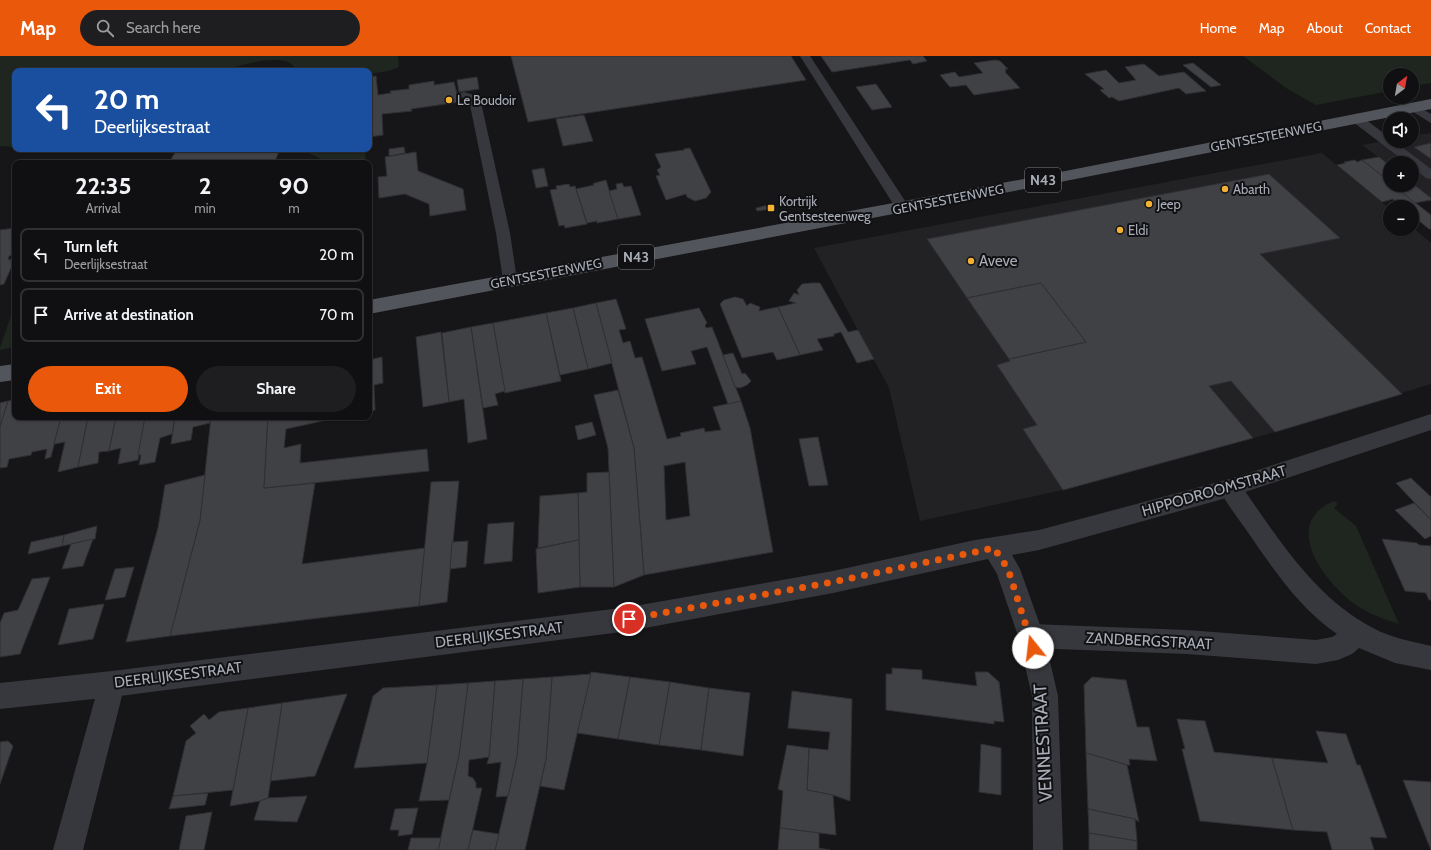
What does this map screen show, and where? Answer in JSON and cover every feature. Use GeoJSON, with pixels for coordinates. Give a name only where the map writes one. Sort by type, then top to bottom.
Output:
{"type":"FeatureCollection","features":[{"type":"Feature","properties":{"kind":"main road","name":"GENTSESTEENWEG"},"geometry":{"type":"LineString","coordinates":[[372,306],[902,207],[1431,104]]}},
{"type":"Feature","properties":{"kind":"main road"},"geometry":{"type":"LineString","coordinates":[[0,374],[12,372]]}},
{"type":"Feature","properties":{"kind":"street","name":"HIPPODROOMSTRAAT"},"geometry":{"type":"LineString","coordinates":[[994,548],[1039,540],[1230,488],[1431,422]]}},
{"type":"Feature","properties":{"kind":"street"},"geometry":{"type":"LineString","coordinates":[[1230,488],[1298,582],[1322,609],[1355,633],[1374,643],[1414,656],[1431,658]]}},
{"type":"Feature","properties":{"kind":"street"},"geometry":{"type":"LineString","coordinates":[[994,548],[1008,569],[1030,636]]}},
{"type":"Feature","properties":{"kind":"street","name":"DEERLIJKSESTRAAT"},"geometry":{"type":"LineString","coordinates":[[0,696],[112,684],[629,619],[833,582],[994,548]]}},
{"type":"Feature","properties":{"kind":"street","name":"ZANDBERGSTRAAT"},"geometry":{"type":"LineString","coordinates":[[1030,636],[1187,642],[1316,652],[1332,651],[1342,647],[1355,633]]}},
{"type":"Feature","properties":{"kind":"street","name":"VENNESTRAAT"},"geometry":{"type":"LineString","coordinates":[[1030,636],[1045,696],[1048,850]]}},
{"type":"Feature","properties":{"kind":"street"},"geometry":{"type":"LineString","coordinates":[[68,850],[112,684]]}},
{"type":"Feature","properties":{"kind":"lane"},"geometry":{"type":"LineString","coordinates":[[805,56],[902,207]]}},
{"type":"Feature","properties":{"kind":"lane"},"geometry":{"type":"LineString","coordinates":[[464,95],[474,98],[503,233],[510,280]]}},
{"type":"Feature","properties":{"kind":"lane"},"geometry":{"type":"LineString","coordinates":[[1414,108],[1431,119]]}},
{"type":"Feature","properties":{"kind":"lane"},"geometry":{"type":"LineString","coordinates":[[1357,119],[1404,154],[1425,165],[1431,175]]}},
{"type":"Feature","properties":{"kind":"lane"},"geometry":{"type":"LineString","coordinates":[[1404,154],[1419,151]]}},
{"type":"Feature","properties":{"kind":"shaded area"},"geometry":{"type":"Polygon","coordinates":[[[0,56],[398,56],[399,67],[389,71],[372,74],[372,68],[295,68],[288,62],[282,60],[246,64],[231,68],[12,68],[12,147],[0,146],[0,56]]]}},
{"type":"Feature","properties":{"kind":"shaded area"},"geometry":{"type":"Polygon","coordinates":[[[1243,56],[1431,56],[1431,83],[1419,85],[1419,68],[1383,68],[1383,92],[1316,105],[1286,88],[1243,56]]]}},
{"type":"Feature","properties":{"kind":"shaded area"},"geometry":{"type":"Polygon","coordinates":[[[1431,133],[1431,198],[1419,189],[1419,156],[1383,156],[1383,161],[1362,145],[1383,141],[1383,148],[1419,148],[1419,135],[1431,133]]]}},
{"type":"Feature","properties":{"kind":"shaded area"},"geometry":{"type":"Polygon","coordinates":[[[306,152],[365,152],[366,160],[323,160],[306,152]]]}},
{"type":"Feature","properties":{"kind":"shaded area"},"geometry":{"type":"Polygon","coordinates":[[[1322,153],[1383,203],[1383,236],[1419,236],[1419,233],[1431,243],[1431,384],[1275,432],[1063,490],[920,521],[889,388],[814,248],[1322,153]]]}},
{"type":"Feature","properties":{"kind":"shaded area"},"geometry":{"type":"Polygon","coordinates":[[[12,313],[12,348],[0,350],[12,313]]]}},
{"type":"Feature","properties":{"kind":"shaded area"},"geometry":{"type":"Polygon","coordinates":[[[1334,501],[1338,504],[1334,508],[1356,526],[1399,624],[1366,611],[1356,605],[1332,583],[1321,569],[1313,554],[1309,538],[1310,524],[1318,511],[1334,501]]]}},
{"type":"Feature","properties":{"kind":"building"},"geometry":{"type":"Polygon","coordinates":[[[511,56],[791,56],[806,80],[528,122],[511,56]]]}},
{"type":"Feature","properties":{"kind":"building"},"geometry":{"type":"Polygon","coordinates":[[[821,56],[923,56],[927,61],[913,64],[910,60],[832,72],[821,56]]]}},
{"type":"Feature","properties":{"kind":"building"},"geometry":{"type":"Polygon","coordinates":[[[995,60],[1000,61],[1008,69],[1005,69],[1005,72],[1020,88],[974,95],[966,85],[950,87],[940,75],[955,72],[959,77],[983,73],[974,63],[995,60]]]}},
{"type":"Feature","properties":{"kind":"building"},"geometry":{"type":"Polygon","coordinates":[[[1193,63],[1221,85],[1211,87],[1183,65],[1193,63]]]}},
{"type":"Feature","properties":{"kind":"building"},"geometry":{"type":"Polygon","coordinates":[[[1144,64],[1159,76],[1184,72],[1206,91],[1186,94],[1179,88],[1119,101],[1112,97],[1109,98],[1100,90],[1104,89],[1085,74],[1106,70],[1119,83],[1136,80],[1125,67],[1144,64]]]}},
{"type":"Feature","properties":{"kind":"building"},"geometry":{"type":"Polygon","coordinates":[[[376,76],[378,95],[391,93],[390,91],[409,89],[409,85],[434,81],[434,85],[454,82],[459,102],[411,109],[412,111],[382,114],[383,135],[372,137],[372,77],[376,76]]]}},
{"type":"Feature","properties":{"kind":"building"},"geometry":{"type":"Polygon","coordinates":[[[477,77],[479,89],[459,92],[457,80],[477,77]]]}},
{"type":"Feature","properties":{"kind":"building"},"geometry":{"type":"Polygon","coordinates":[[[876,84],[892,107],[872,110],[856,87],[876,84]]]}},
{"type":"Feature","properties":{"kind":"building"},"geometry":{"type":"Polygon","coordinates":[[[584,115],[593,141],[563,146],[556,119],[584,115]]]}},
{"type":"Feature","properties":{"kind":"building"},"geometry":{"type":"Polygon","coordinates":[[[1431,143],[1431,159],[1415,148],[1419,148],[1419,146],[1431,143]]]}},
{"type":"Feature","properties":{"kind":"building"},"geometry":{"type":"Polygon","coordinates":[[[404,147],[405,153],[389,156],[389,149],[404,147]]]}},
{"type":"Feature","properties":{"kind":"building"},"geometry":{"type":"Polygon","coordinates":[[[690,148],[711,192],[706,198],[695,201],[687,197],[686,194],[666,200],[656,176],[660,175],[657,170],[661,167],[655,154],[690,148]]]}},
{"type":"Feature","properties":{"kind":"building"},"geometry":{"type":"Polygon","coordinates":[[[175,152],[279,152],[275,160],[171,160],[175,152]]]}},
{"type":"Feature","properties":{"kind":"building"},"geometry":{"type":"Polygon","coordinates":[[[416,152],[418,171],[463,189],[466,210],[430,216],[429,204],[405,194],[379,198],[378,177],[387,176],[385,157],[416,152]]]}},
{"type":"Feature","properties":{"kind":"building"},"geometry":{"type":"Polygon","coordinates":[[[1379,157],[1383,160],[1383,176],[1362,160],[1379,157]]]}},
{"type":"Feature","properties":{"kind":"building"},"geometry":{"type":"Polygon","coordinates":[[[1355,160],[1357,162],[1362,160],[1383,176],[1383,192],[1402,192],[1412,200],[1393,199],[1383,200],[1382,202],[1337,165],[1346,163],[1344,162],[1355,160]]]}},
{"type":"Feature","properties":{"kind":"building"},"geometry":{"type":"Polygon","coordinates":[[[544,168],[548,186],[536,188],[532,170],[544,168]]]}},
{"type":"Feature","properties":{"kind":"building"},"geometry":{"type":"Polygon","coordinates":[[[1269,174],[1340,238],[1260,254],[1402,394],[1275,432],[1231,381],[1209,386],[1253,438],[1063,490],[1023,429],[1037,425],[997,365],[1010,361],[1009,359],[1086,342],[1041,283],[967,298],[927,239],[1269,174]]]}},
{"type":"Feature","properties":{"kind":"building"},"geometry":{"type":"Polygon","coordinates":[[[606,180],[618,219],[597,223],[597,221],[587,223],[576,189],[594,185],[593,184],[595,183],[606,180]]]}},
{"type":"Feature","properties":{"kind":"building"},"geometry":{"type":"Polygon","coordinates":[[[622,183],[624,187],[631,186],[641,215],[618,219],[609,191],[617,189],[616,184],[622,183]]]}},
{"type":"Feature","properties":{"kind":"building"},"geometry":{"type":"Polygon","coordinates":[[[569,184],[570,187],[575,186],[587,224],[565,228],[564,225],[559,226],[550,190],[557,189],[556,186],[569,184]]]}},
{"type":"Feature","properties":{"kind":"building"},"geometry":{"type":"Polygon","coordinates":[[[1419,189],[1431,198],[1431,200],[1419,202],[1419,200],[1411,200],[1402,192],[1419,192],[1419,189]]]}},
{"type":"Feature","properties":{"kind":"building"},"geometry":{"type":"Polygon","coordinates":[[[769,205],[771,209],[757,211],[756,208],[769,205]]]}},
{"type":"Feature","properties":{"kind":"building"},"geometry":{"type":"Polygon","coordinates":[[[1419,206],[1431,215],[1431,229],[1419,221],[1419,206]]]}},
{"type":"Feature","properties":{"kind":"building"},"geometry":{"type":"Polygon","coordinates":[[[12,228],[12,255],[9,256],[8,260],[12,259],[12,266],[4,284],[0,285],[0,230],[12,228]]]}},
{"type":"Feature","properties":{"kind":"building"},"geometry":{"type":"Polygon","coordinates":[[[820,283],[848,332],[858,330],[874,359],[857,363],[841,332],[834,334],[834,336],[817,339],[823,350],[800,355],[778,307],[796,303],[789,301],[794,293],[799,295],[797,290],[802,284],[820,283]]]}},
{"type":"Feature","properties":{"kind":"building"},"geometry":{"type":"Polygon","coordinates":[[[1041,283],[1086,342],[1009,359],[967,298],[1041,283]]]}},
{"type":"Feature","properties":{"kind":"building"},"geometry":{"type":"Polygon","coordinates":[[[735,297],[743,299],[747,306],[750,303],[760,307],[759,311],[778,307],[800,355],[777,360],[773,352],[742,358],[720,304],[724,300],[735,297]]]}},
{"type":"Feature","properties":{"kind":"building"},"geometry":{"type":"Polygon","coordinates":[[[616,299],[626,329],[619,330],[623,343],[630,341],[635,358],[642,357],[667,439],[681,436],[680,433],[704,428],[705,432],[721,430],[713,407],[741,401],[750,428],[773,552],[644,575],[634,448],[596,303],[616,299]],[[685,462],[664,466],[666,520],[690,516],[685,462]]]}},
{"type":"Feature","properties":{"kind":"building"},"geometry":{"type":"Polygon","coordinates":[[[596,303],[612,363],[588,369],[573,308],[596,303]]]}},
{"type":"Feature","properties":{"kind":"building"},"geometry":{"type":"Polygon","coordinates":[[[573,308],[588,369],[560,375],[546,313],[573,308]]]}},
{"type":"Feature","properties":{"kind":"building"},"geometry":{"type":"Polygon","coordinates":[[[699,308],[707,323],[705,325],[706,328],[712,327],[741,401],[728,404],[707,347],[691,351],[696,364],[662,371],[645,319],[699,308]]]}},
{"type":"Feature","properties":{"kind":"building"},"geometry":{"type":"Polygon","coordinates":[[[546,313],[561,381],[505,393],[493,323],[546,313]]]}},
{"type":"Feature","properties":{"kind":"building"},"geometry":{"type":"Polygon","coordinates":[[[493,323],[505,391],[495,394],[498,405],[483,408],[471,327],[493,323]]]}},
{"type":"Feature","properties":{"kind":"building"},"geometry":{"type":"Polygon","coordinates":[[[471,327],[487,439],[468,443],[464,399],[449,402],[442,333],[471,327]]]}},
{"type":"Feature","properties":{"kind":"building"},"geometry":{"type":"Polygon","coordinates":[[[441,332],[449,402],[423,407],[416,337],[441,332]]]}},
{"type":"Feature","properties":{"kind":"building"},"geometry":{"type":"Polygon","coordinates":[[[733,353],[742,374],[745,373],[751,381],[747,385],[740,388],[735,387],[723,355],[733,353]]]}},
{"type":"Feature","properties":{"kind":"building"},"geometry":{"type":"Polygon","coordinates":[[[382,357],[383,383],[374,385],[375,410],[372,410],[372,359],[382,357]]]}},
{"type":"Feature","properties":{"kind":"building"},"geometry":{"type":"Polygon","coordinates":[[[618,390],[634,448],[644,575],[614,587],[608,448],[594,395],[618,390]]]}},
{"type":"Feature","properties":{"kind":"building"},"geometry":{"type":"Polygon","coordinates":[[[12,400],[12,420],[60,420],[51,457],[45,459],[47,449],[32,452],[31,455],[9,459],[7,467],[0,468],[0,426],[8,401],[12,400]]]}},
{"type":"Feature","properties":{"kind":"building"},"geometry":{"type":"Polygon","coordinates":[[[8,401],[0,426],[0,403],[8,401]]]}},
{"type":"Feature","properties":{"kind":"building"},"geometry":{"type":"Polygon","coordinates":[[[60,420],[87,420],[78,467],[58,472],[65,442],[54,444],[60,420]]]}},
{"type":"Feature","properties":{"kind":"building"},"geometry":{"type":"Polygon","coordinates":[[[87,420],[115,420],[109,451],[99,452],[98,463],[78,467],[87,420]]]}},
{"type":"Feature","properties":{"kind":"building"},"geometry":{"type":"Polygon","coordinates":[[[115,420],[145,420],[138,460],[118,464],[121,448],[109,451],[115,420]]]}},
{"type":"Feature","properties":{"kind":"building"},"geometry":{"type":"Polygon","coordinates":[[[144,420],[174,420],[172,434],[160,438],[155,462],[139,465],[141,455],[138,455],[144,420]]]}},
{"type":"Feature","properties":{"kind":"building"},"geometry":{"type":"Polygon","coordinates":[[[175,420],[210,420],[210,423],[193,427],[191,440],[171,444],[175,420]]]}},
{"type":"Feature","properties":{"kind":"building"},"geometry":{"type":"Polygon","coordinates":[[[211,420],[268,420],[264,488],[315,483],[302,564],[425,548],[419,606],[170,636],[200,520],[211,420]]]}},
{"type":"Feature","properties":{"kind":"building"},"geometry":{"type":"Polygon","coordinates":[[[268,420],[326,420],[286,429],[284,448],[301,444],[300,463],[427,449],[429,471],[264,488],[268,420]]]}},
{"type":"Feature","properties":{"kind":"building"},"geometry":{"type":"Polygon","coordinates":[[[592,422],[596,435],[578,440],[575,426],[592,422]]]}},
{"type":"Feature","properties":{"kind":"building"},"geometry":{"type":"Polygon","coordinates":[[[818,437],[828,485],[809,486],[799,439],[818,437]]]}},
{"type":"Feature","properties":{"kind":"building"},"geometry":{"type":"Polygon","coordinates":[[[609,472],[614,587],[580,587],[578,493],[587,492],[587,473],[609,472]]]}},
{"type":"Feature","properties":{"kind":"building"},"geometry":{"type":"Polygon","coordinates":[[[205,475],[200,520],[170,636],[126,642],[158,528],[165,485],[205,475]]]}},
{"type":"Feature","properties":{"kind":"building"},"geometry":{"type":"Polygon","coordinates":[[[1411,478],[1431,497],[1431,520],[1396,483],[1411,478]]]}},
{"type":"Feature","properties":{"kind":"building"},"geometry":{"type":"Polygon","coordinates":[[[459,481],[447,602],[419,606],[431,482],[459,481]]]}},
{"type":"Feature","properties":{"kind":"building"},"geometry":{"type":"Polygon","coordinates":[[[578,493],[579,540],[538,548],[540,496],[578,493]]]}},
{"type":"Feature","properties":{"kind":"building"},"geometry":{"type":"Polygon","coordinates":[[[1414,503],[1431,520],[1431,536],[1425,539],[1395,510],[1414,503]]]}},
{"type":"Feature","properties":{"kind":"building"},"geometry":{"type":"Polygon","coordinates":[[[514,522],[512,561],[484,564],[488,524],[514,522]]]}},
{"type":"Feature","properties":{"kind":"building"},"geometry":{"type":"Polygon","coordinates":[[[97,526],[95,539],[62,546],[64,535],[97,526]]]}},
{"type":"Feature","properties":{"kind":"building"},"geometry":{"type":"Polygon","coordinates":[[[64,535],[62,546],[28,554],[31,542],[64,535]]]}},
{"type":"Feature","properties":{"kind":"building"},"geometry":{"type":"Polygon","coordinates":[[[93,539],[83,566],[62,569],[71,544],[93,539]]]}},
{"type":"Feature","properties":{"kind":"building"},"geometry":{"type":"Polygon","coordinates":[[[1382,539],[1431,546],[1431,600],[1429,600],[1426,593],[1405,591],[1382,539]]]}},
{"type":"Feature","properties":{"kind":"building"},"geometry":{"type":"Polygon","coordinates":[[[579,540],[580,587],[538,593],[536,549],[579,540]]]}},
{"type":"Feature","properties":{"kind":"building"},"geometry":{"type":"Polygon","coordinates":[[[468,541],[466,567],[450,569],[452,542],[468,541]]]}},
{"type":"Feature","properties":{"kind":"building"},"geometry":{"type":"Polygon","coordinates":[[[134,567],[125,597],[105,600],[115,569],[134,567]]]}},
{"type":"Feature","properties":{"kind":"building"},"geometry":{"type":"Polygon","coordinates":[[[50,577],[20,654],[0,657],[0,623],[4,613],[18,610],[32,579],[50,577]]]}},
{"type":"Feature","properties":{"kind":"building"},"geometry":{"type":"Polygon","coordinates":[[[104,604],[93,639],[58,645],[69,609],[104,604]]]}},
{"type":"Feature","properties":{"kind":"building"},"geometry":{"type":"Polygon","coordinates":[[[892,668],[922,670],[922,679],[977,686],[975,672],[988,672],[999,682],[1004,722],[994,721],[994,724],[886,710],[886,674],[892,674],[892,668]]]}},
{"type":"Feature","properties":{"kind":"building"},"geometry":{"type":"Polygon","coordinates":[[[591,672],[630,677],[618,739],[577,733],[591,672]]]}},
{"type":"Feature","properties":{"kind":"building"},"geometry":{"type":"Polygon","coordinates":[[[591,674],[564,790],[540,786],[546,759],[552,677],[591,674]]]}},
{"type":"Feature","properties":{"kind":"building"},"geometry":{"type":"Polygon","coordinates":[[[552,677],[546,759],[525,850],[495,850],[517,756],[523,679],[552,677]]]}},
{"type":"Feature","properties":{"kind":"building"},"geometry":{"type":"Polygon","coordinates":[[[630,677],[670,682],[659,745],[618,739],[630,677]]]}},
{"type":"Feature","properties":{"kind":"building"},"geometry":{"type":"Polygon","coordinates":[[[1092,677],[1126,680],[1137,727],[1149,727],[1157,761],[1129,759],[1130,765],[1127,765],[1086,753],[1084,685],[1092,677]]]}},
{"type":"Feature","properties":{"kind":"building"},"geometry":{"type":"Polygon","coordinates":[[[523,679],[517,756],[508,796],[496,797],[501,762],[487,764],[489,757],[495,681],[523,679]]]}},
{"type":"Feature","properties":{"kind":"building"},"geometry":{"type":"Polygon","coordinates":[[[495,681],[489,757],[469,760],[468,776],[473,778],[476,783],[476,788],[482,788],[468,850],[438,850],[459,755],[468,683],[495,681]]]}},
{"type":"Feature","properties":{"kind":"building"},"geometry":{"type":"Polygon","coordinates":[[[670,682],[709,688],[701,750],[659,745],[670,682]]]}},
{"type":"Feature","properties":{"kind":"building"},"geometry":{"type":"Polygon","coordinates":[[[468,683],[459,755],[449,800],[419,801],[427,763],[437,685],[468,683]]]}},
{"type":"Feature","properties":{"kind":"building"},"geometry":{"type":"Polygon","coordinates":[[[437,685],[427,763],[354,768],[373,696],[383,688],[437,685]]]}},
{"type":"Feature","properties":{"kind":"building"},"geometry":{"type":"Polygon","coordinates":[[[709,688],[750,693],[743,756],[701,750],[709,688]]]}},
{"type":"Feature","properties":{"kind":"building"},"geometry":{"type":"Polygon","coordinates":[[[792,691],[852,699],[850,801],[833,795],[807,790],[809,748],[828,750],[830,732],[788,728],[792,691]]]}},
{"type":"Feature","properties":{"kind":"building"},"geometry":{"type":"Polygon","coordinates":[[[347,694],[315,776],[270,781],[282,703],[347,694]]]}},
{"type":"Feature","properties":{"kind":"building"},"geometry":{"type":"Polygon","coordinates":[[[282,703],[268,798],[260,801],[230,806],[248,708],[282,703]]]}},
{"type":"Feature","properties":{"kind":"building"},"geometry":{"type":"Polygon","coordinates":[[[248,708],[233,790],[173,796],[186,741],[196,733],[190,726],[204,714],[209,720],[219,712],[248,708]]]}},
{"type":"Feature","properties":{"kind":"building"},"geometry":{"type":"Polygon","coordinates":[[[1177,719],[1205,721],[1214,752],[1272,758],[1293,830],[1200,821],[1182,749],[1185,749],[1177,719]]]}},
{"type":"Feature","properties":{"kind":"building"},"geometry":{"type":"Polygon","coordinates":[[[1316,731],[1346,734],[1357,765],[1360,765],[1387,838],[1370,837],[1374,850],[1332,850],[1327,832],[1293,830],[1272,758],[1328,763],[1316,731]]]}},
{"type":"Feature","properties":{"kind":"building"},"geometry":{"type":"Polygon","coordinates":[[[8,741],[13,746],[0,784],[0,742],[8,741]]]}},
{"type":"Feature","properties":{"kind":"building"},"geometry":{"type":"Polygon","coordinates":[[[981,744],[1001,748],[1001,795],[979,792],[981,744]]]}},
{"type":"Feature","properties":{"kind":"building"},"geometry":{"type":"Polygon","coordinates":[[[787,745],[809,748],[807,790],[833,795],[836,835],[780,828],[783,791],[778,789],[787,745]]]}},
{"type":"Feature","properties":{"kind":"building"},"geometry":{"type":"Polygon","coordinates":[[[1086,753],[1127,765],[1139,822],[1135,819],[1088,809],[1086,753]]]}},
{"type":"Feature","properties":{"kind":"building"},"geometry":{"type":"Polygon","coordinates":[[[1403,780],[1431,782],[1431,850],[1403,780]]]}},
{"type":"Feature","properties":{"kind":"building"},"geometry":{"type":"Polygon","coordinates":[[[208,793],[205,805],[169,809],[173,796],[208,793]]]}},
{"type":"Feature","properties":{"kind":"building"},"geometry":{"type":"Polygon","coordinates":[[[307,796],[297,822],[254,820],[260,801],[268,798],[307,796]]]}},
{"type":"Feature","properties":{"kind":"building"},"geometry":{"type":"Polygon","coordinates":[[[418,808],[412,834],[398,836],[399,830],[390,830],[395,809],[418,808]]]}},
{"type":"Feature","properties":{"kind":"building"},"geometry":{"type":"Polygon","coordinates":[[[1088,809],[1135,819],[1137,841],[1089,833],[1088,809]]]}},
{"type":"Feature","properties":{"kind":"building"},"geometry":{"type":"Polygon","coordinates":[[[212,812],[204,850],[179,850],[186,816],[212,812]]]}},
{"type":"Feature","properties":{"kind":"building"},"geometry":{"type":"Polygon","coordinates":[[[780,828],[819,833],[819,848],[830,850],[778,850],[780,828]]]}},
{"type":"Feature","properties":{"kind":"building"},"geometry":{"type":"Polygon","coordinates":[[[473,830],[499,834],[495,850],[468,850],[473,830]]]}},
{"type":"Feature","properties":{"kind":"building"},"geometry":{"type":"Polygon","coordinates":[[[1089,833],[1137,841],[1137,850],[1089,850],[1089,833]]]}},
{"type":"Feature","properties":{"kind":"building"},"geometry":{"type":"Polygon","coordinates":[[[411,838],[441,838],[438,850],[408,850],[411,838]]]}},
{"type":"Feature","properties":{"kind":"place","name":"Le Boudoir"},"geometry":{"type":"Point","coordinates":[449,100]}},
{"type":"Feature","properties":{"kind":"place","name":"Abarth"},"geometry":{"type":"Point","coordinates":[1225,189]}},
{"type":"Feature","properties":{"kind":"place","name":"Jeep"},"geometry":{"type":"Point","coordinates":[1149,204]}},
{"type":"Feature","properties":{"kind":"place","name":"Kortrijk Gentsesteenweg"},"geometry":{"type":"Point","coordinates":[771,208]}},
{"type":"Feature","properties":{"kind":"place","name":"Eldi"},"geometry":{"type":"Point","coordinates":[1120,230]}},
{"type":"Feature","properties":{"kind":"place","name":"Aveve"},"geometry":{"type":"Point","coordinates":[971,261]}},
{"type":"Feature","properties":{"kind":"route"},"geometry":{"type":"LineString","coordinates":[[629,619],[833,582],[994,548],[1008,569],[1033,648]]}}]}
